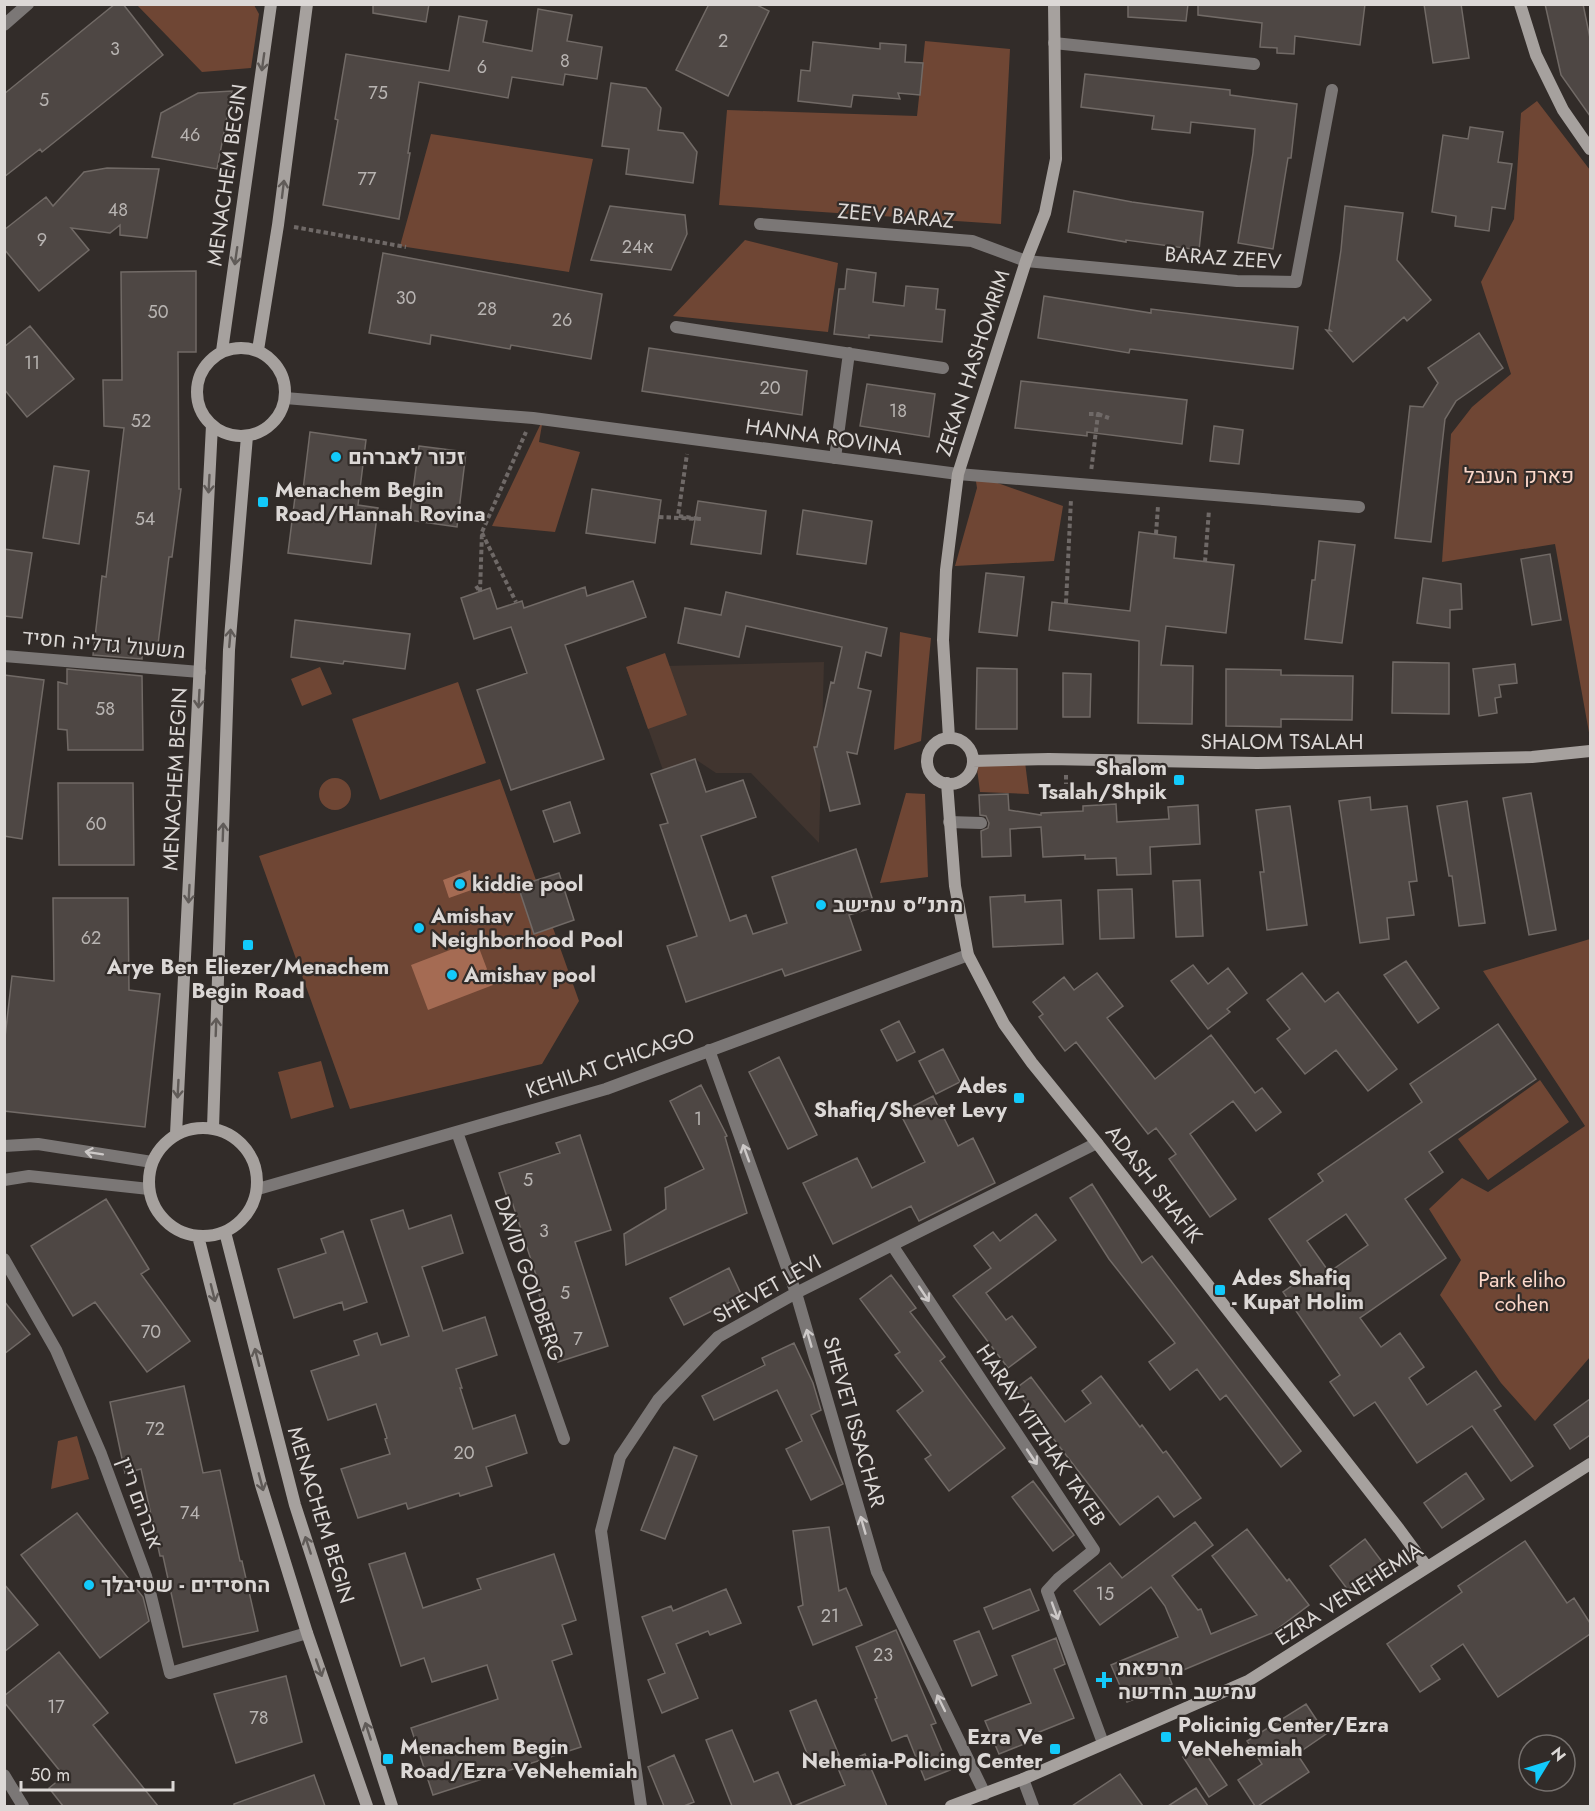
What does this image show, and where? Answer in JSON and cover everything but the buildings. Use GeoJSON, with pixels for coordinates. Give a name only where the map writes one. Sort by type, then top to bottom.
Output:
{"type":"FeatureCollection","features":[{"type":"Feature","properties":{"kind":"street"},"geometry":{"type":"LineString","coordinates":[[4,25],[28,4]]}},
{"type":"Feature","properties":{"kind":"street","name":"MENACHEM BEGIN"},"geometry":{"type":"LineString","coordinates":[[222,351],[271,4]]}},
{"type":"Feature","properties":{"kind":"street"},"geometry":{"type":"LineString","coordinates":[[258,350],[278,225],[306,4]]}},
{"type":"Feature","properties":{"kind":"street","name":"ZEKAN HASHOMRIM"},"geometry":{"type":"LineString","coordinates":[[949,738],[944,640],[946,570],[958,474],[1026,261],[1046,213],[1056,159],[1054,4]]}},
{"type":"Feature","properties":{"kind":"street"},"geometry":{"type":"LineString","coordinates":[[1520,4],[1536,55],[1563,110],[1590,149]]}},
{"type":"Feature","properties":{"kind":"street"},"geometry":{"type":"LineString","coordinates":[[1054,43],[1254,64]]}},
{"type":"Feature","properties":{"kind":"street","name":"BARAZ ZEEV"},"geometry":{"type":"LineString","coordinates":[[1026,261],[1237,281],[1296,282],[1332,90]]}},
{"type":"Feature","properties":{"kind":"street","name":"ZEEV BARAZ"},"geometry":{"type":"LineString","coordinates":[[760,224],[972,241],[1026,261]]}},
{"type":"Feature","properties":{"kind":"street"},"geometry":{"type":"LineString","coordinates":[[676,327],[943,368]]}},
{"type":"Feature","properties":{"kind":"street"},"geometry":{"type":"LineString","coordinates":[[246,347],[258,350],[279,368],[284,382],[285,398],[280,412],[271,424],[258,433],[247,436],[229,434],[212,425],[198,404],[199,378],[204,367],[222,351],[246,347]]}},
{"type":"Feature","properties":{"kind":"street"},"geometry":{"type":"LineString","coordinates":[[835,458],[849,353]]}},
{"type":"Feature","properties":{"kind":"street","name":"HANNA ROVINA"},"geometry":{"type":"LineString","coordinates":[[285,398],[533,418],[958,474],[1359,507]]}},
{"type":"Feature","properties":{"kind":"street","name":"MENACHEM BEGIN"},"geometry":{"type":"LineString","coordinates":[[176,1134],[212,425]]}},
{"type":"Feature","properties":{"kind":"street"},"geometry":{"type":"LineString","coordinates":[[213,1128],[229,650],[247,436]]}},
{"type":"Feature","properties":{"kind":"street","name":"משעול גדליה חסיד"},"geometry":{"type":"LineString","coordinates":[[4,656],[200,672]]}},
{"type":"Feature","properties":{"kind":"street"},"geometry":{"type":"LineString","coordinates":[[949,738],[955,738],[966,744],[970,749],[973,762],[970,772],[963,780],[947,783],[932,774],[927,763],[929,751],[933,746],[949,738]]}},
{"type":"Feature","properties":{"kind":"street","name":"SHALOM TSALAH"},"geometry":{"type":"LineString","coordinates":[[973,762],[1056,759],[1269,763],[1532,757],[1590,751]]}},
{"type":"Feature","properties":{"kind":"street","name":"ADASH SHAFIK"},"geometry":{"type":"LineString","coordinates":[[947,783],[955,886],[968,955],[1004,1024],[1032,1063],[1399,1529],[1426,1568]]}},
{"type":"Feature","properties":{"kind":"street"},"geometry":{"type":"LineString","coordinates":[[949,822],[981,824]]}},
{"type":"Feature","properties":{"kind":"street","name":"KEHILAT CHICAGO"},"geometry":{"type":"LineString","coordinates":[[258,1189],[594,1093],[968,955]]}},
{"type":"Feature","properties":{"kind":"street","name":"SHEVET ISSACHAR"},"geometry":{"type":"LineString","coordinates":[[709,1050],[796,1293],[877,1572],[985,1794]]}},
{"type":"Feature","properties":{"kind":"street"},"geometry":{"type":"LineString","coordinates":[[194,1128],[213,1128],[229,1133],[242,1143],[252,1156],[257,1172],[258,1189],[253,1205],[236,1226],[225,1232],[198,1236],[175,1228],[166,1221],[155,1206],[149,1189],[149,1175],[152,1162],[166,1142],[176,1134],[194,1128]]}},
{"type":"Feature","properties":{"kind":"street","name":"DAVID GOLDBERG"},"geometry":{"type":"LineString","coordinates":[[457,1132],[564,1439]]}},
{"type":"Feature","properties":{"kind":"street","name":"SHEVET LEVI"},"geometry":{"type":"LineString","coordinates":[[641,1806],[601,1531],[620,1457],[658,1401],[718,1336],[796,1293],[1097,1143]]}},
{"type":"Feature","properties":{"kind":"street"},"geometry":{"type":"LineString","coordinates":[[4,1146],[38,1144],[152,1162]]}},
{"type":"Feature","properties":{"kind":"street"},"geometry":{"type":"LineString","coordinates":[[4,1180],[29,1176],[149,1189]]}},
{"type":"Feature","properties":{"kind":"street","name":"MENACHEM BEGIN"},"geometry":{"type":"LineString","coordinates":[[225,1232],[295,1505],[392,1806]]}},
{"type":"Feature","properties":{"kind":"street"},"geometry":{"type":"LineString","coordinates":[[198,1236],[261,1485],[307,1633],[367,1806]]}},
{"type":"Feature","properties":{"kind":"street","name":"HARAV YITZHAK TAYEB"},"geometry":{"type":"LineString","coordinates":[[892,1245],[1094,1550],[1058,1579],[1047,1591],[1103,1743]]}},
{"type":"Feature","properties":{"kind":"street","name":"אברהם ריין"},"geometry":{"type":"LineString","coordinates":[[4,1259],[56,1350],[101,1454],[146,1576],[170,1673],[307,1633]]}},
{"type":"Feature","properties":{"kind":"street","name":"EZRA VENEHEMIA"},"geometry":{"type":"LineString","coordinates":[[951,1806],[1023,1779],[1248,1682],[1590,1464]]}},
{"type":"Feature","properties":{"kind":"street"},"geometry":{"type":"LineString","coordinates":[[4,1775],[23,1806]]}},
{"type":"Feature","properties":{"kind":"street"},"geometry":{"type":"LineString","coordinates":[[1023,1779],[1033,1806]]}},
{"type":"Feature","properties":{"kind":"path"},"geometry":{"type":"LineString","coordinates":[[278,225],[406,247]]}},
{"type":"Feature","properties":{"kind":"path"},"geometry":{"type":"LineString","coordinates":[[1089,414],[1109,418]]}},
{"type":"Feature","properties":{"kind":"path"},"geometry":{"type":"LineString","coordinates":[[1090,485],[1098,414]]}},
{"type":"Feature","properties":{"kind":"path"},"geometry":{"type":"LineString","coordinates":[[476,586],[480,592],[482,532],[533,418]]}},
{"type":"Feature","properties":{"kind":"path"},"geometry":{"type":"LineString","coordinates":[[658,517],[701,519],[678,516],[690,439]]}},
{"type":"Feature","properties":{"kind":"path"},"geometry":{"type":"LineString","coordinates":[[1066,603],[1072,483]]}},
{"type":"Feature","properties":{"kind":"path"},"geometry":{"type":"LineString","coordinates":[[1156,534],[1159,490]]}},
{"type":"Feature","properties":{"kind":"path"},"geometry":{"type":"LineString","coordinates":[[1205,562],[1211,495]]}},
{"type":"Feature","properties":{"kind":"path"},"geometry":{"type":"LineString","coordinates":[[482,532],[516,602]]}},
{"type":"Feature","properties":{"kind":"shaded area"},"geometry":{"type":"Polygon","coordinates":[[[824,662],[819,843],[751,773],[716,773],[695,759],[663,770],[626,667],[824,662]]]}},
{"type":"Feature","properties":{"kind":"shaded area","name":"kiddie pool"},"geometry":{"type":"Polygon","coordinates":[[[470,870],[477,888],[449,898],[443,880],[470,870]]]}},
{"type":"Feature","properties":{"kind":"shaded area","name":"Amishav pool"},"geometry":{"type":"Polygon","coordinates":[[[476,940],[493,985],[428,1010],[411,965],[476,940]]]}},
{"type":"Feature","properties":{"kind":"green space"},"geometry":{"type":"Polygon","coordinates":[[[137,5],[254,5],[259,14],[251,68],[202,72],[137,5]]]}},
{"type":"Feature","properties":{"kind":"green space"},"geometry":{"type":"Polygon","coordinates":[[[925,41],[1010,49],[1001,224],[719,205],[727,110],[917,116],[925,41]]]}},
{"type":"Feature","properties":{"kind":"green space","name":"פארק הענבל"},"geometry":{"type":"Polygon","coordinates":[[[1537,101],[1590,170],[1590,738],[1555,544],[1442,562],[1451,434],[1472,407],[1511,374],[1481,282],[1514,219],[1521,113],[1537,101]]]}},
{"type":"Feature","properties":{"kind":"green space"},"geometry":{"type":"Polygon","coordinates":[[[431,134],[593,159],[569,272],[400,246],[431,134]]]}},
{"type":"Feature","properties":{"kind":"green space"},"geometry":{"type":"Polygon","coordinates":[[[745,240],[838,263],[828,332],[673,316],[745,240]]]}},
{"type":"Feature","properties":{"kind":"green space"},"geometry":{"type":"Polygon","coordinates":[[[543,419],[539,442],[580,452],[555,532],[492,526],[543,419]]]}},
{"type":"Feature","properties":{"kind":"green space"},"geometry":{"type":"Polygon","coordinates":[[[975,475],[1063,506],[1054,561],[955,566],[977,488],[975,475]]]}},
{"type":"Feature","properties":{"kind":"green space"},"geometry":{"type":"Polygon","coordinates":[[[900,632],[931,638],[921,741],[894,750],[900,632]]]}},
{"type":"Feature","properties":{"kind":"green space"},"geometry":{"type":"Polygon","coordinates":[[[665,653],[687,715],[648,729],[626,667],[665,653]]]}},
{"type":"Feature","properties":{"kind":"green space"},"geometry":{"type":"Polygon","coordinates":[[[320,667],[332,694],[302,706],[291,679],[320,667]]]}},
{"type":"Feature","properties":{"kind":"green space"},"geometry":{"type":"Polygon","coordinates":[[[458,682],[486,763],[380,800],[352,719],[458,682]]]}},
{"type":"Feature","properties":{"kind":"green space"},"geometry":{"type":"Polygon","coordinates":[[[976,761],[1025,762],[1029,794],[980,792],[976,761]]]}},
{"type":"Feature","properties":{"kind":"green space"},"geometry":{"type":"Polygon","coordinates":[[[335,778],[346,783],[351,794],[346,805],[335,810],[324,805],[319,794],[324,783],[335,778]]]}},
{"type":"Feature","properties":{"kind":"green space","name":"Amishav Neighborhood Pool"},"geometry":{"type":"Polygon","coordinates":[[[500,779],[579,1001],[542,1064],[350,1109],[259,856],[500,779]]]}},
{"type":"Feature","properties":{"kind":"green space"},"geometry":{"type":"Polygon","coordinates":[[[906,793],[925,794],[928,877],[880,883],[906,793]]]}},
{"type":"Feature","properties":{"kind":"green space","name":"Park eliho cohen"},"geometry":{"type":"Polygon","coordinates":[[[1590,939],[1590,1357],[1535,1421],[1501,1383],[1440,1295],[1461,1260],[1429,1209],[1462,1178],[1488,1192],[1585,1126],[1483,971],[1590,939]]]}},
{"type":"Feature","properties":{"kind":"green space"},"geometry":{"type":"Polygon","coordinates":[[[321,1061],[334,1107],[291,1119],[278,1072],[321,1061]]]}},
{"type":"Feature","properties":{"kind":"green space"},"geometry":{"type":"Polygon","coordinates":[[[1540,1080],[1569,1122],[1488,1180],[1458,1139],[1540,1080]]]}},
{"type":"Feature","properties":{"kind":"green space"},"geometry":{"type":"Polygon","coordinates":[[[77,1436],[89,1479],[51,1489],[58,1441],[77,1436]]]}},
{"type":"Feature","properties":{"kind":"place","name":"זכור לאברהם"},"geometry":{"type":"Point","coordinates":[336,457]}},
{"type":"Feature","properties":{"kind":"place","name":"Menachem Begin Road/Hannah Rovina"},"geometry":{"type":"Point","coordinates":[263,502]}},
{"type":"Feature","properties":{"kind":"place","name":"Shalom Tsalah/Shpik"},"geometry":{"type":"Point","coordinates":[1179,780]}},
{"type":"Feature","properties":{"kind":"place","name":"kiddie pool"},"geometry":{"type":"Point","coordinates":[460,884]}},
{"type":"Feature","properties":{"kind":"place","name":"מתנ\"ס עמישב"},"geometry":{"type":"Point","coordinates":[821,905]}},
{"type":"Feature","properties":{"kind":"place","name":"Amishav Neighborhood Pool"},"geometry":{"type":"Point","coordinates":[419,928]}},
{"type":"Feature","properties":{"kind":"place","name":"Arye Ben Eliezer/Menachem Begin Road"},"geometry":{"type":"Point","coordinates":[248,945]}},
{"type":"Feature","properties":{"kind":"place","name":"Amishav pool"},"geometry":{"type":"Point","coordinates":[452,975]}},
{"type":"Feature","properties":{"kind":"place","name":"Ades Shafiq/Shevet Levy"},"geometry":{"type":"Point","coordinates":[1019,1098]}},
{"type":"Feature","properties":{"kind":"place","name":"Ades Shafiq - Kupat Holim"},"geometry":{"type":"Point","coordinates":[1220,1290]}},
{"type":"Feature","properties":{"kind":"place","name":"החסידים - שטיבלך"},"geometry":{"type":"Point","coordinates":[89,1585]}},
{"type":"Feature","properties":{"kind":"place","name":"מרפאת עמישב החדשה"},"geometry":{"type":"Point","coordinates":[1104,1680]}},
{"type":"Feature","properties":{"kind":"place","name":"Policinig Center/Ezra VeNehemiah"},"geometry":{"type":"Point","coordinates":[1166,1737]}},
{"type":"Feature","properties":{"kind":"place","name":"Ezra Ve Nehemia-Policing Center"},"geometry":{"type":"Point","coordinates":[1055,1749]}},
{"type":"Feature","properties":{"kind":"place","name":"Menachem Begin Road/Ezra VeNehemiah"},"geometry":{"type":"Point","coordinates":[388,1759]}}]}
